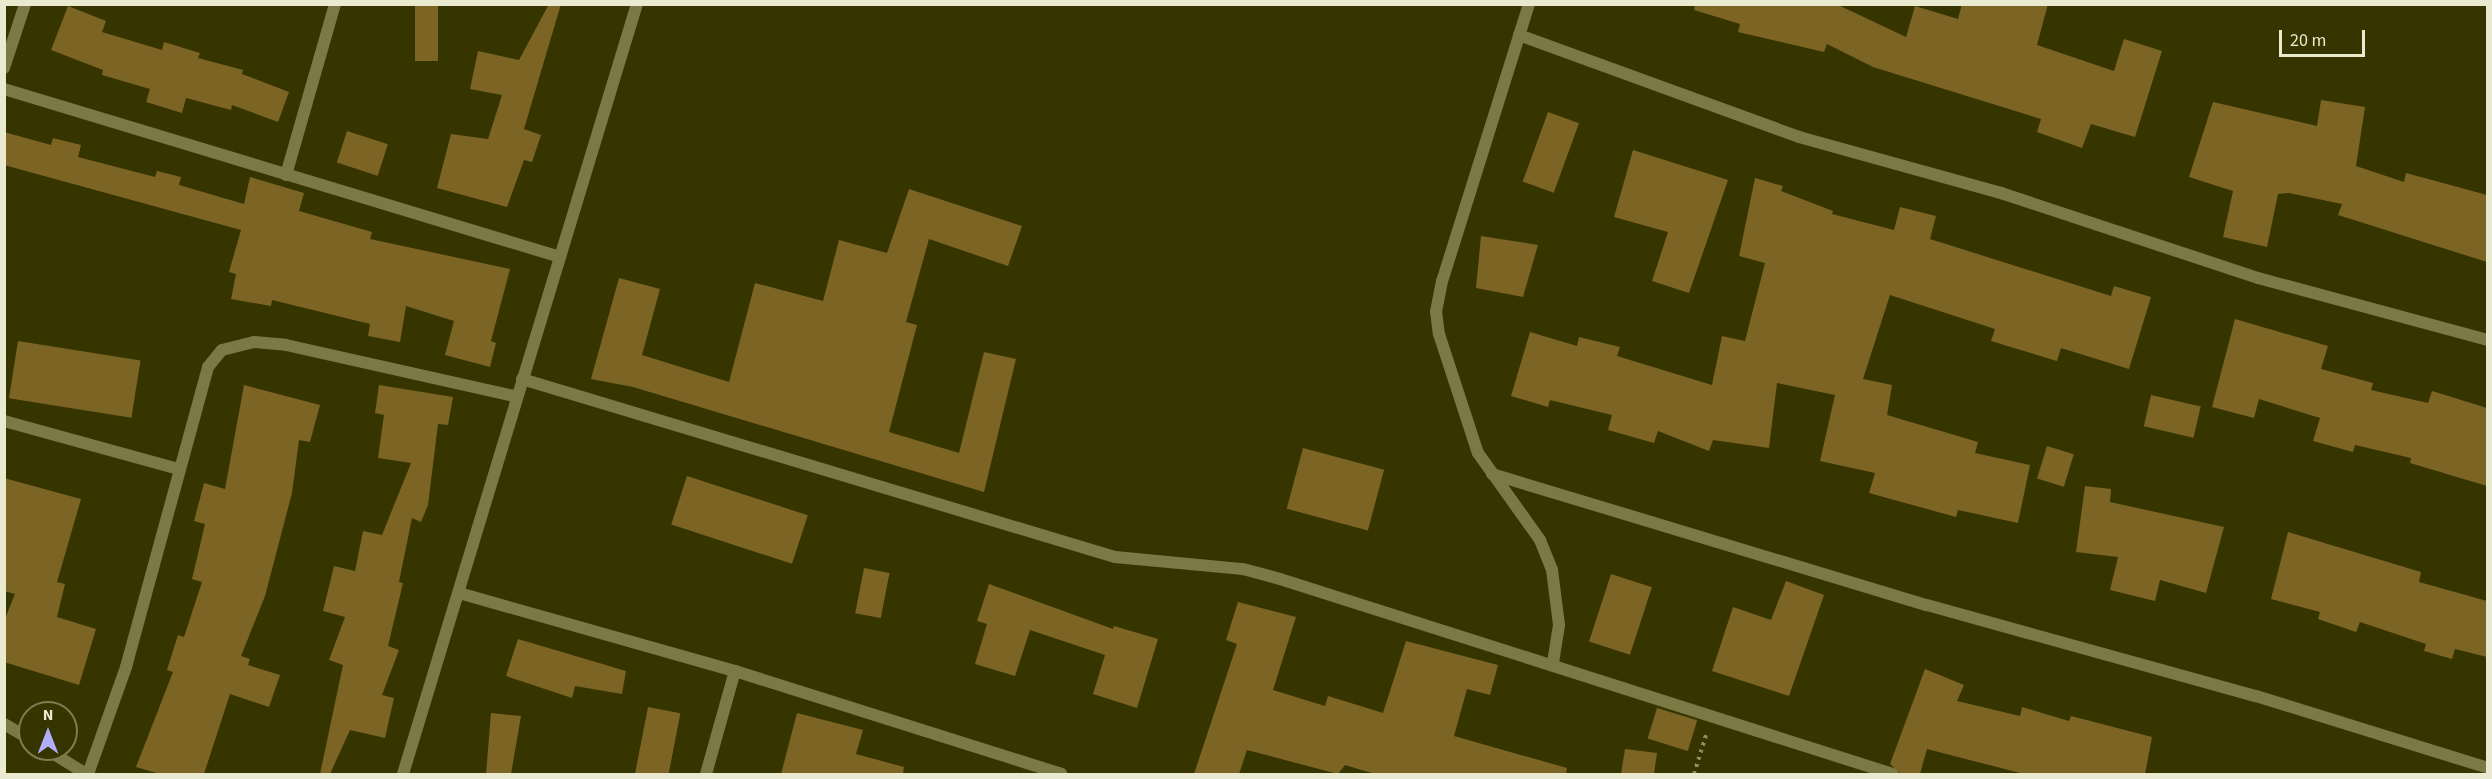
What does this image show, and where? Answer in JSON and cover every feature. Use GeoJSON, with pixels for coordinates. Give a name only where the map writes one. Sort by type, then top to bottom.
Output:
{"type":"FeatureCollection","features":[{"type":"Feature","properties":{"kind":"street"},"geometry":{"type":"LineString","coordinates":[[4,68],[25,4]]}},
{"type":"Feature","properties":{"kind":"street"},"geometry":{"type":"LineString","coordinates":[[286,175],[335,4]]}},
{"type":"Feature","properties":{"kind":"street"},"geometry":{"type":"LineString","coordinates":[[404,774],[515,396],[637,4]]}},
{"type":"Feature","properties":{"kind":"street"},"geometry":{"type":"LineString","coordinates":[[1529,4],[1442,281],[1437,311],[1462,407],[1478,453],[1540,540],[1552,570],[1559,625],[1553,664]]}},
{"type":"Feature","properties":{"kind":"street"},"geometry":{"type":"LineString","coordinates":[[1519,35],[1799,137],[2001,193],[2258,278],[2487,340]]}},
{"type":"Feature","properties":{"kind":"street"},"geometry":{"type":"LineString","coordinates":[[4,89],[560,256]]}},
{"type":"Feature","properties":{"kind":"street"},"geometry":{"type":"LineString","coordinates":[[66,761],[87,774],[126,667],[178,469],[208,367],[222,350],[236,345],[286,345],[515,396]]}},
{"type":"Feature","properties":{"kind":"street"},"geometry":{"type":"LineString","coordinates":[[522,379],[1115,557],[1252,571],[1553,664],[1893,774]]}},
{"type":"Feature","properties":{"kind":"street"},"geometry":{"type":"LineString","coordinates":[[4,422],[178,469]]}},
{"type":"Feature","properties":{"kind":"street"},"geometry":{"type":"LineString","coordinates":[[1492,474],[1927,604],[2256,696],[2487,768]]}},
{"type":"Feature","properties":{"kind":"street"},"geometry":{"type":"LineString","coordinates":[[459,593],[735,671],[1061,774]]}},
{"type":"Feature","properties":{"kind":"street"},"geometry":{"type":"LineString","coordinates":[[706,774],[735,671]]}},
{"type":"Feature","properties":{"kind":"street"},"geometry":{"type":"LineString","coordinates":[[4,724],[18,732]]}},
{"type":"Feature","properties":{"kind":"path"},"geometry":{"type":"LineString","coordinates":[[1694,774],[1712,717]]}},
{"type":"Feature","properties":{"kind":"building"},"geometry":{"type":"Polygon","coordinates":[[[415,4],[438,4],[438,61],[415,61],[415,4]]]}},
{"type":"Feature","properties":{"kind":"building"},"geometry":{"type":"Polygon","coordinates":[[[549,4],[561,4],[524,129],[541,135],[532,162],[524,160],[507,207],[437,188],[451,134],[488,139],[502,95],[470,89],[478,51],[519,60],[549,4]]]}},
{"type":"Feature","properties":{"kind":"building"},"geometry":{"type":"Polygon","coordinates":[[[1695,4],[1836,4],[1906,37],[1915,6],[1958,19],[1962,4],[2048,4],[2037,45],[2114,71],[2124,39],[2162,51],[2135,137],[2091,124],[2082,148],[2037,132],[2041,119],[1873,67],[1827,44],[1824,52],[1738,32],[1740,24],[1694,10],[1695,4]]]}},
{"type":"Feature","properties":{"kind":"building"},"geometry":{"type":"Polygon","coordinates":[[[68,6],[106,21],[102,32],[162,50],[164,42],[200,53],[198,58],[243,70],[242,74],[289,92],[278,122],[232,105],[231,110],[186,98],[182,113],[146,102],[150,89],[102,75],[103,70],[51,50],[68,6]]]}},
{"type":"Feature","properties":{"kind":"building"},"geometry":{"type":"Polygon","coordinates":[[[2321,100],[2365,107],[2356,166],[2404,182],[2406,173],[2487,195],[2487,262],[2338,215],[2342,204],[2289,193],[2278,194],[2267,247],[2223,237],[2233,191],[2189,177],[2213,102],[2317,126],[2321,100]]]}},
{"type":"Feature","properties":{"kind":"building"},"geometry":{"type":"Polygon","coordinates":[[[1548,112],[1579,123],[1554,193],[1523,182],[1548,112]]]}},
{"type":"Feature","properties":{"kind":"building"},"geometry":{"type":"Polygon","coordinates":[[[347,131],[388,144],[378,176],[337,162],[347,131]]]}},
{"type":"Feature","properties":{"kind":"building"},"geometry":{"type":"Polygon","coordinates":[[[4,132],[51,145],[53,138],[81,145],[78,157],[155,177],[157,171],[181,177],[179,185],[244,204],[250,177],[304,193],[299,211],[372,232],[370,239],[510,269],[491,341],[496,343],[490,367],[445,355],[454,321],[406,306],[400,342],[368,336],[370,324],[272,300],[271,306],[231,299],[236,274],[229,272],[241,230],[4,165],[4,132]]]}},
{"type":"Feature","properties":{"kind":"building"},"geometry":{"type":"Polygon","coordinates":[[[1633,150],[1728,180],[1689,293],[1652,281],[1668,232],[1614,217],[1633,150]]]}},
{"type":"Feature","properties":{"kind":"building"},"geometry":{"type":"Polygon","coordinates":[[[1755,178],[1783,186],[1781,191],[1833,211],[1832,214],[1894,230],[1900,207],[1936,216],[1930,239],[2111,296],[2114,286],[2151,297],[2129,369],[2061,348],[2057,361],[1991,341],[1995,329],[1890,295],[1863,379],[1892,385],[1887,415],[1978,442],[1975,453],[2030,465],[2018,523],[1958,510],[1956,517],[1869,493],[1875,473],[1820,461],[1835,395],[1777,383],[1769,448],[1713,440],[1709,451],[1658,431],[1654,443],[1608,430],[1612,415],[1550,400],[1548,407],[1511,396],[1530,332],[1577,346],[1579,337],[1620,347],[1617,356],[1712,385],[1722,336],[1745,341],[1765,263],[1739,256],[1755,178]]]}},
{"type":"Feature","properties":{"kind":"building"},"geometry":{"type":"Polygon","coordinates":[[[909,189],[1022,226],[1008,266],[929,239],[906,322],[917,325],[889,432],[959,453],[984,352],[1016,359],[984,492],[633,387],[591,379],[619,278],[660,289],[642,355],[729,382],[755,283],[823,301],[839,240],[887,253],[909,189]]]}},
{"type":"Feature","properties":{"kind":"building"},"geometry":{"type":"Polygon","coordinates":[[[1481,236],[1538,245],[1523,297],[1476,288],[1481,236]]]}},
{"type":"Feature","properties":{"kind":"building"},"geometry":{"type":"Polygon","coordinates":[[[2235,319],[2328,346],[2321,369],[2373,383],[2371,390],[2428,403],[2432,391],[2487,408],[2487,486],[2410,463],[2411,458],[2355,445],[2353,452],[2313,441],[2320,418],[2259,399],[2254,418],[2212,407],[2235,319]]]}},
{"type":"Feature","properties":{"kind":"building"},"geometry":{"type":"Polygon","coordinates":[[[18,341],[140,360],[131,418],[9,398],[18,341]]]}},
{"type":"Feature","properties":{"kind":"building"},"geometry":{"type":"Polygon","coordinates":[[[244,385],[320,405],[310,442],[299,440],[292,493],[265,596],[241,656],[250,659],[248,665],[280,675],[269,707],[230,694],[204,774],[160,774],[136,767],[173,672],[167,670],[178,635],[184,637],[202,582],[192,579],[205,524],[194,521],[204,483],[225,489],[244,385]]]}},
{"type":"Feature","properties":{"kind":"building"},"geometry":{"type":"Polygon","coordinates":[[[379,385],[453,397],[448,425],[438,424],[428,505],[421,522],[412,518],[399,582],[403,583],[388,646],[399,650],[382,695],[394,698],[385,738],[350,730],[330,774],[320,774],[343,665],[329,660],[345,617],[323,611],[334,566],[355,571],[363,531],[382,535],[411,463],[378,458],[384,415],[375,413],[379,385]]]}},
{"type":"Feature","properties":{"kind":"building"},"geometry":{"type":"Polygon","coordinates":[[[2151,395],[2201,406],[2193,438],[2144,426],[2151,395]]]}},
{"type":"Feature","properties":{"kind":"building"},"geometry":{"type":"Polygon","coordinates":[[[2047,446],[2074,454],[2064,487],[2037,479],[2047,446]]]}},
{"type":"Feature","properties":{"kind":"building"},"geometry":{"type":"Polygon","coordinates":[[[1303,448],[1384,470],[1368,531],[1287,509],[1303,448]]]}},
{"type":"Feature","properties":{"kind":"building"},"geometry":{"type":"Polygon","coordinates":[[[687,476],[808,515],[792,564],[671,525],[687,476]]]}},
{"type":"Feature","properties":{"kind":"building"},"geometry":{"type":"Polygon","coordinates":[[[4,478],[81,499],[57,582],[65,584],[57,617],[96,629],[79,685],[4,662],[4,621],[15,594],[4,591],[4,478]]]}},
{"type":"Feature","properties":{"kind":"building"},"geometry":{"type":"Polygon","coordinates":[[[2085,486],[2111,489],[2110,502],[2224,527],[2206,593],[2160,580],[2155,601],[2110,590],[2118,557],[2076,552],[2085,486]]]}},
{"type":"Feature","properties":{"kind":"building"},"geometry":{"type":"Polygon","coordinates":[[[2288,532],[2421,572],[2419,582],[2487,601],[2487,657],[2455,649],[2452,659],[2424,651],[2426,644],[2360,622],[2356,632],[2318,619],[2320,612],[2271,599],[2288,532]]]}},
{"type":"Feature","properties":{"kind":"building"},"geometry":{"type":"Polygon","coordinates":[[[864,568],[890,573],[881,618],[855,613],[864,568]]]}},
{"type":"Feature","properties":{"kind":"building"},"geometry":{"type":"Polygon","coordinates":[[[1611,574],[1652,587],[1630,655],[1589,642],[1611,574]]]}},
{"type":"Feature","properties":{"kind":"building"},"geometry":{"type":"Polygon","coordinates":[[[1786,581],[1824,595],[1789,696],[1712,671],[1733,607],[1771,620],[1786,581]]]}},
{"type":"Feature","properties":{"kind":"building"},"geometry":{"type":"Polygon","coordinates":[[[989,584],[1113,629],[1114,626],[1158,639],[1137,708],[1093,694],[1105,655],[1030,630],[1015,676],[975,664],[987,624],[977,621],[989,584]]]}},
{"type":"Feature","properties":{"kind":"building"},"geometry":{"type":"Polygon","coordinates":[[[1238,602],[1296,617],[1273,690],[1325,706],[1328,696],[1383,713],[1406,641],[1498,665],[1490,695],[1467,689],[1454,736],[1567,768],[1566,774],[1375,774],[1345,765],[1338,774],[1247,750],[1239,774],[1194,774],[1237,644],[1226,640],[1238,602]]]}},
{"type":"Feature","properties":{"kind":"building"},"geometry":{"type":"Polygon","coordinates":[[[518,639],[626,671],[622,694],[575,686],[572,698],[506,676],[518,639]]]}},
{"type":"Feature","properties":{"kind":"building"},"geometry":{"type":"Polygon","coordinates":[[[1925,669],[1964,685],[1957,701],[2020,716],[2022,707],[2069,721],[2071,716],[2152,737],[2145,774],[2024,774],[1927,749],[1920,774],[1901,774],[1890,764],[1925,669]]]}},
{"type":"Feature","properties":{"kind":"building"},"geometry":{"type":"Polygon","coordinates":[[[648,707],[680,713],[669,774],[635,774],[648,707]]]}},
{"type":"Feature","properties":{"kind":"building"},"geometry":{"type":"Polygon","coordinates":[[[1657,708],[1697,720],[1688,751],[1648,739],[1657,708]]]}},
{"type":"Feature","properties":{"kind":"building"},"geometry":{"type":"Polygon","coordinates":[[[491,713],[521,716],[511,774],[486,774],[491,713]]]}},
{"type":"Feature","properties":{"kind":"building"},"geometry":{"type":"Polygon","coordinates":[[[797,713],[863,730],[856,754],[904,767],[903,774],[781,774],[797,713]]]}},
{"type":"Feature","properties":{"kind":"building"},"geometry":{"type":"Polygon","coordinates":[[[1625,749],[1657,753],[1654,774],[1621,774],[1625,749]]]}}]}
